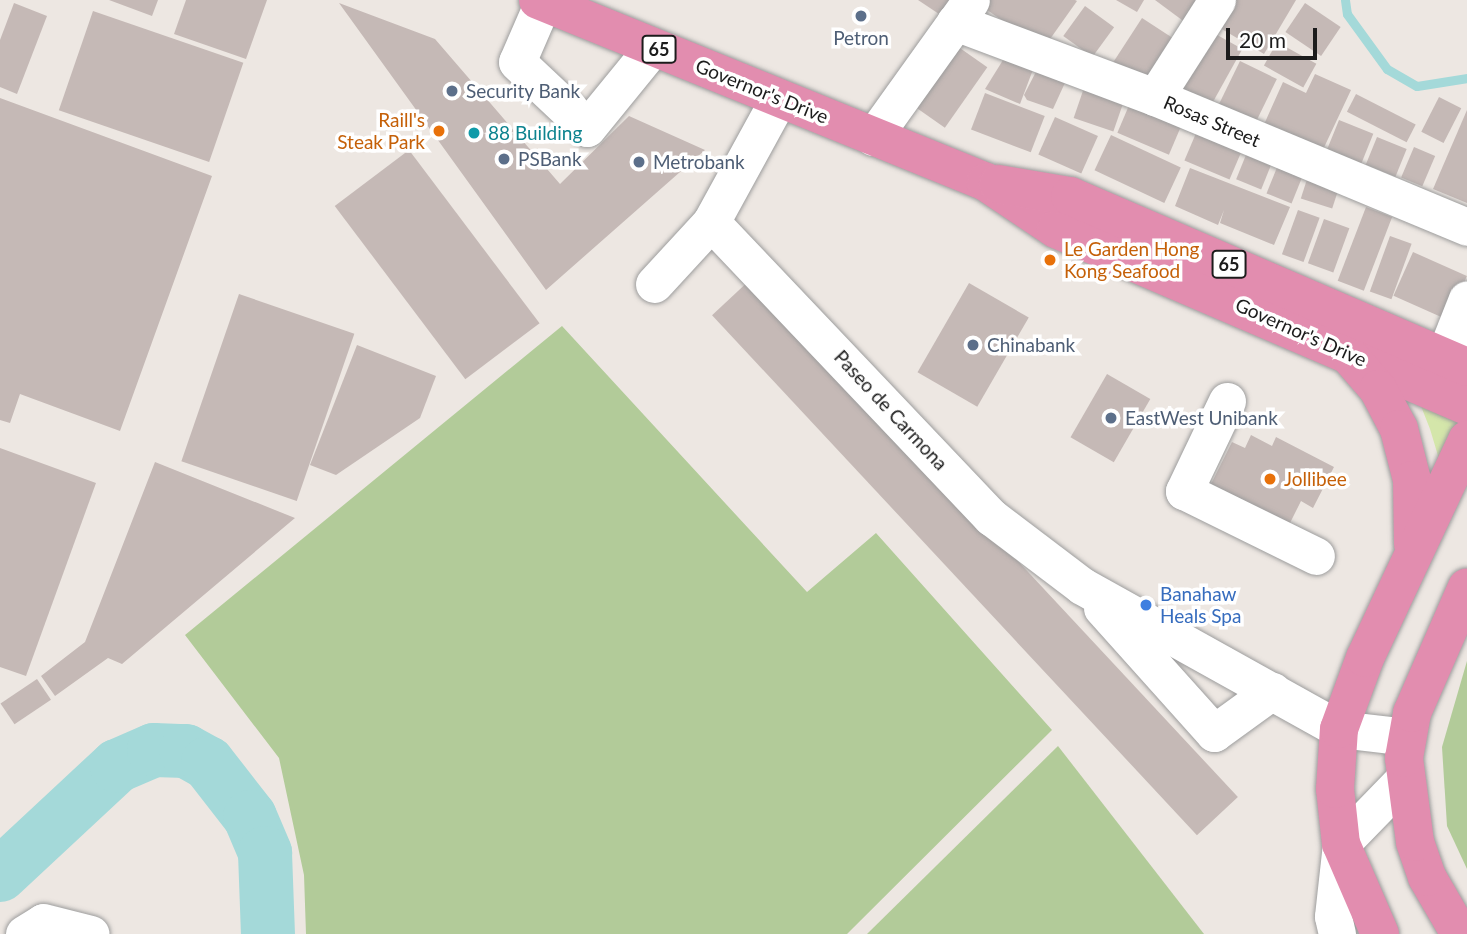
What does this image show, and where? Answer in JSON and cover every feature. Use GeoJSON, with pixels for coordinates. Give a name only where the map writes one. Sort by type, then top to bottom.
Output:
{"type":"FeatureCollection","features":[{"type":"Feature","properties":{"kind":"highway","name":"Governor's Drive"},"geometry":{"type":"LineString","coordinates":[[541,1],[986,182],[1056,229],[1467,406]]}},
{"type":"Feature","properties":{"kind":"highway","name":"Governor's Drive"},"geometry":{"type":"LineString","coordinates":[[986,182],[1070,196],[1456,362]]}},
{"type":"Feature","properties":{"kind":"highway"},"geometry":{"type":"LineString","coordinates":[[1345,352],[1378,389],[1399,429],[1412,480],[1413,557]]}},
{"type":"Feature","properties":{"kind":"highway"},"geometry":{"type":"LineString","coordinates":[[1380,934],[1342,844],[1325,722],[1355,681],[1467,440]]}},
{"type":"Feature","properties":{"kind":"highway"},"geometry":{"type":"LineString","coordinates":[[1460,934],[1427,877],[1415,842],[1404,780],[1407,737],[1440,646],[1467,587]]}},
{"type":"Feature","properties":{"kind":"highway"},"geometry":{"type":"LineString","coordinates":[[1440,646],[1467,616]]}},
{"type":"Feature","properties":{"kind":"street"},"geometry":{"type":"LineString","coordinates":[[1155,97],[1217,0]]}},
{"type":"Feature","properties":{"kind":"street"},"geometry":{"type":"LineString","coordinates":[[541,1],[517,62],[587,128],[653,47]]}},
{"type":"Feature","properties":{"kind":"street"},"geometry":{"type":"LineString","coordinates":[[873,137],[963,11]]}},
{"type":"Feature","properties":{"kind":"street","name":"Rosas Street"},"geometry":{"type":"LineString","coordinates":[[963,11],[1155,97],[1467,227]]}},
{"type":"Feature","properties":{"kind":"street"},"geometry":{"type":"LineString","coordinates":[[654,284],[711,222],[779,98]]}},
{"type":"Feature","properties":{"kind":"street","name":"Paseo de Carmona"},"geometry":{"type":"LineString","coordinates":[[711,222],[991,517],[1082,586],[1325,722]]}},
{"type":"Feature","properties":{"kind":"street"},"geometry":{"type":"LineString","coordinates":[[1456,362],[1467,299]]}},
{"type":"Feature","properties":{"kind":"street"},"geometry":{"type":"LineString","coordinates":[[1227,401],[1184,491],[1316,556]]}},
{"type":"Feature","properties":{"kind":"street","name":"Paseo de Carmona"},"geometry":{"type":"LineString","coordinates":[[1082,586],[1214,733],[1272,691]]}},
{"type":"Feature","properties":{"kind":"street"},"geometry":{"type":"LineString","coordinates":[[1325,722],[1407,737]]}},
{"type":"Feature","properties":{"kind":"street"},"geometry":{"type":"LineString","coordinates":[[1335,925],[1342,844],[1404,780]]}},
{"type":"Feature","properties":{"kind":"street"},"geometry":{"type":"LineString","coordinates":[[24,934],[43,922],[91,934]]}},
{"type":"Feature","properties":{"kind":"green space"},"geometry":{"type":"Polygon","coordinates":[[[562,326],[807,592],[876,533],[1052,730],[847,934],[306,934],[304,875],[279,758],[185,635],[562,326]]]}},
{"type":"Feature","properties":{"kind":"green space"},"geometry":{"type":"Polygon","coordinates":[[[1417,396],[1465,418],[1442,469],[1430,429],[1417,396]]]}},
{"type":"Feature","properties":{"kind":"green space"},"geometry":{"type":"Polygon","coordinates":[[[1467,661],[1467,869],[1447,826],[1442,747],[1467,661]]]}},
{"type":"Feature","properties":{"kind":"green space"},"geometry":{"type":"Polygon","coordinates":[[[1058,746],[1204,934],[867,934],[1058,746]]]}},
{"type":"Feature","properties":{"kind":"building"},"geometry":{"type":"Polygon","coordinates":[[[109,0],[158,0],[152,16],[109,0]]]}},
{"type":"Feature","properties":{"kind":"building"},"geometry":{"type":"Polygon","coordinates":[[[186,0],[267,0],[246,59],[174,34],[186,0]]]}},
{"type":"Feature","properties":{"kind":"building"},"geometry":{"type":"Polygon","coordinates":[[[918,0],[954,0],[951,22],[918,0]]]}},
{"type":"Feature","properties":{"kind":"building"},"geometry":{"type":"Polygon","coordinates":[[[983,0],[1077,1],[1043,49],[980,5],[983,0]]]}},
{"type":"Feature","properties":{"kind":"building"},"geometry":{"type":"Polygon","coordinates":[[[1116,0],[1144,0],[1137,12],[1116,0]]]}},
{"type":"Feature","properties":{"kind":"building"},"geometry":{"type":"Polygon","coordinates":[[[1155,0],[1203,0],[1186,23],[1155,0]]]}},
{"type":"Feature","properties":{"kind":"building"},"geometry":{"type":"Polygon","coordinates":[[[1231,0],[1296,0],[1264,54],[1215,25],[1231,0]]]}},
{"type":"Feature","properties":{"kind":"building"},"geometry":{"type":"Polygon","coordinates":[[[14,3],[47,16],[17,94],[0,87],[0,40],[14,3]]]}},
{"type":"Feature","properties":{"kind":"building","name":"88 Building"},"geometry":{"type":"Polygon","coordinates":[[[339,3],[435,39],[560,184],[629,116],[705,150],[546,290],[339,3]]]}},
{"type":"Feature","properties":{"kind":"building"},"geometry":{"type":"Polygon","coordinates":[[[1305,3],[1341,27],[1321,56],[1285,32],[1305,3]]]}},
{"type":"Feature","properties":{"kind":"building"},"geometry":{"type":"Polygon","coordinates":[[[1085,6],[1114,27],[1092,57],[1063,36],[1085,6]]]}},
{"type":"Feature","properties":{"kind":"building"},"geometry":{"type":"Polygon","coordinates":[[[93,11],[243,63],[209,162],[59,110],[93,11]]]}},
{"type":"Feature","properties":{"kind":"building"},"geometry":{"type":"Polygon","coordinates":[[[1142,18],[1174,39],[1144,84],[1113,63],[1142,18]]]}},
{"type":"Feature","properties":{"kind":"building"},"geometry":{"type":"Polygon","coordinates":[[[1210,31],[1242,49],[1210,108],[1178,90],[1210,31]]]}},
{"type":"Feature","properties":{"kind":"building"},"geometry":{"type":"Polygon","coordinates":[[[1277,42],[1316,64],[1303,87],[1264,66],[1277,42]]]}},
{"type":"Feature","properties":{"kind":"building"},"geometry":{"type":"Polygon","coordinates":[[[957,46],[987,67],[945,128],[915,107],[957,46]]]}},
{"type":"Feature","properties":{"kind":"building"},"geometry":{"type":"Polygon","coordinates":[[[1008,52],[1037,59],[1020,104],[985,89],[1008,52]]]}},
{"type":"Feature","properties":{"kind":"building"},"geometry":{"type":"Polygon","coordinates":[[[1240,61],[1277,79],[1254,126],[1217,108],[1240,61]]]}},
{"type":"Feature","properties":{"kind":"building"},"geometry":{"type":"Polygon","coordinates":[[[1041,62],[1069,74],[1053,109],[1027,100],[1024,95],[1041,62]]]}},
{"type":"Feature","properties":{"kind":"building"},"geometry":{"type":"Polygon","coordinates":[[[1315,74],[1351,90],[1320,156],[1262,129],[1283,82],[1306,93],[1315,74]]]}},
{"type":"Feature","properties":{"kind":"building"},"geometry":{"type":"Polygon","coordinates":[[[1086,82],[1126,96],[1113,132],[1074,118],[1086,82]]]}},
{"type":"Feature","properties":{"kind":"building"},"geometry":{"type":"Polygon","coordinates":[[[985,93],[1045,116],[1031,152],[971,129],[985,93]]]}},
{"type":"Feature","properties":{"kind":"building"},"geometry":{"type":"Polygon","coordinates":[[[1356,94],[1416,124],[1407,142],[1347,112],[1356,94]]]}},
{"type":"Feature","properties":{"kind":"building"},"geometry":{"type":"Polygon","coordinates":[[[1133,96],[1185,118],[1169,155],[1117,133],[1133,96]]]}},
{"type":"Feature","properties":{"kind":"building"},"geometry":{"type":"Polygon","coordinates":[[[1439,97],[1461,108],[1444,143],[1421,132],[1439,97]]]}},
{"type":"Feature","properties":{"kind":"building"},"geometry":{"type":"Polygon","coordinates":[[[0,98],[212,176],[120,431],[20,394],[10,423],[0,420],[0,98]]]}},
{"type":"Feature","properties":{"kind":"building"},"geometry":{"type":"Polygon","coordinates":[[[1467,110],[1467,203],[1433,189],[1467,110]]]}},
{"type":"Feature","properties":{"kind":"building"},"geometry":{"type":"Polygon","coordinates":[[[1055,117],[1098,136],[1081,174],[1038,154],[1055,117]]]}},
{"type":"Feature","properties":{"kind":"building"},"geometry":{"type":"Polygon","coordinates":[[[1202,119],[1247,138],[1230,180],[1184,160],[1202,119]]]}},
{"type":"Feature","properties":{"kind":"building"},"geometry":{"type":"Polygon","coordinates":[[[1339,120],[1373,134],[1361,164],[1327,151],[1339,120]]]}},
{"type":"Feature","properties":{"kind":"building"},"geometry":{"type":"Polygon","coordinates":[[[1111,135],[1181,168],[1164,203],[1095,170],[1111,135]]]}},
{"type":"Feature","properties":{"kind":"building"},"geometry":{"type":"Polygon","coordinates":[[[1377,137],[1407,149],[1395,177],[1366,165],[1377,137]]]}},
{"type":"Feature","properties":{"kind":"building"},"geometry":{"type":"Polygon","coordinates":[[[1250,145],[1275,155],[1261,189],[1236,179],[1250,145]]]}},
{"type":"Feature","properties":{"kind":"building"},"geometry":{"type":"Polygon","coordinates":[[[1414,147],[1435,156],[1422,186],[1401,177],[1414,147]]]}},
{"type":"Feature","properties":{"kind":"building"},"geometry":{"type":"Polygon","coordinates":[[[409,150],[540,323],[465,379],[335,206],[409,150]]]}},
{"type":"Feature","properties":{"kind":"building"},"geometry":{"type":"Polygon","coordinates":[[[1280,160],[1305,170],[1292,203],[1267,193],[1280,160]]]}},
{"type":"Feature","properties":{"kind":"building"},"geometry":{"type":"Polygon","coordinates":[[[1311,167],[1342,177],[1332,209],[1301,198],[1311,167]]]}},
{"type":"Feature","properties":{"kind":"building"},"geometry":{"type":"Polygon","coordinates":[[[1190,168],[1290,207],[1274,245],[1220,223],[1224,210],[1218,225],[1175,206],[1190,168]]]}},
{"type":"Feature","properties":{"kind":"building"},"geometry":{"type":"Polygon","coordinates":[[[1366,207],[1392,217],[1364,291],[1338,281],[1366,207]]]}},
{"type":"Feature","properties":{"kind":"building"},"geometry":{"type":"Polygon","coordinates":[[[1298,210],[1320,218],[1304,262],[1282,254],[1298,210]]]}},
{"type":"Feature","properties":{"kind":"building"},"geometry":{"type":"Polygon","coordinates":[[[1324,219],[1349,228],[1333,272],[1308,263],[1324,219]]]}},
{"type":"Feature","properties":{"kind":"building"},"geometry":{"type":"Polygon","coordinates":[[[1390,236],[1412,244],[1391,299],[1370,291],[1390,236]]]}},
{"type":"Feature","properties":{"kind":"building"},"geometry":{"type":"Polygon","coordinates":[[[1413,252],[1467,276],[1447,320],[1393,296],[1413,252]]]}},
{"type":"Feature","properties":{"kind":"building"},"geometry":{"type":"Polygon","coordinates":[[[753,277],[1238,797],[1197,835],[712,315],[753,277]]]}},
{"type":"Feature","properties":{"kind":"building","name":"Chinabank"},"geometry":{"type":"Polygon","coordinates":[[[969,283],[1029,317],[977,407],[918,372],[969,283]]]}},
{"type":"Feature","properties":{"kind":"building"},"geometry":{"type":"Polygon","coordinates":[[[239,294],[354,334],[297,501],[181,461],[239,294]]]}},
{"type":"Feature","properties":{"kind":"building"},"geometry":{"type":"Polygon","coordinates":[[[357,345],[436,376],[420,418],[336,475],[310,465],[357,345]]]}},
{"type":"Feature","properties":{"kind":"building","name":"EastWest Unibank"},"geometry":{"type":"Polygon","coordinates":[[[1107,374],[1150,399],[1114,462],[1070,437],[1107,374]]]}},
{"type":"Feature","properties":{"kind":"building","name":"Jollibee"},"geometry":{"type":"Polygon","coordinates":[[[1251,435],[1272,446],[1276,437],[1334,467],[1313,508],[1301,501],[1285,533],[1207,492],[1232,442],[1245,448],[1251,435]]]}},
{"type":"Feature","properties":{"kind":"building"},"geometry":{"type":"Polygon","coordinates":[[[0,448],[96,483],[26,676],[0,667],[0,448]]]}},
{"type":"Feature","properties":{"kind":"building"},"geometry":{"type":"Polygon","coordinates":[[[155,462],[295,518],[122,664],[108,658],[55,696],[41,676],[85,642],[155,462]]]}},
{"type":"Feature","properties":{"kind":"building"},"geometry":{"type":"Polygon","coordinates":[[[37,679],[51,700],[15,724],[1,704],[37,679]]]}},
{"type":"Feature","properties":{"kind":"waterway"},"geometry":{"type":"LineString","coordinates":[[1345,0],[1347,14],[1387,69],[1417,86],[1467,78]]}},
{"type":"Feature","properties":{"kind":"waterway"},"geometry":{"type":"LineString","coordinates":[[0,875],[117,766],[154,750],[186,751],[208,763],[250,817],[265,853],[268,934]]}},
{"type":"Feature","properties":{"kind":"place","name":"Petron"},"geometry":{"type":"Point","coordinates":[861,16]}},
{"type":"Feature","properties":{"kind":"place","name":"Security Bank"},"geometry":{"type":"Point","coordinates":[452,91]}},
{"type":"Feature","properties":{"kind":"place","name":"Raill's Steak Park"},"geometry":{"type":"Point","coordinates":[439,131]}},
{"type":"Feature","properties":{"kind":"place","name":"88 Building"},"geometry":{"type":"Point","coordinates":[474,133]}},
{"type":"Feature","properties":{"kind":"place","name":"PSBank"},"geometry":{"type":"Point","coordinates":[504,159]}},
{"type":"Feature","properties":{"kind":"place","name":"Metrobank"},"geometry":{"type":"Point","coordinates":[639,162]}},
{"type":"Feature","properties":{"kind":"place","name":"Le Garden Hong Kong Seafood"},"geometry":{"type":"Point","coordinates":[1050,260]}},
{"type":"Feature","properties":{"kind":"place","name":"Chinabank"},"geometry":{"type":"Point","coordinates":[973,345]}},
{"type":"Feature","properties":{"kind":"place","name":"EastWest Unibank"},"geometry":{"type":"Point","coordinates":[1111,418]}},
{"type":"Feature","properties":{"kind":"place","name":"Jollibee"},"geometry":{"type":"Point","coordinates":[1270,479]}},
{"type":"Feature","properties":{"kind":"place","name":"Banahaw Heals Spa"},"geometry":{"type":"Point","coordinates":[1146,605]}}]}
